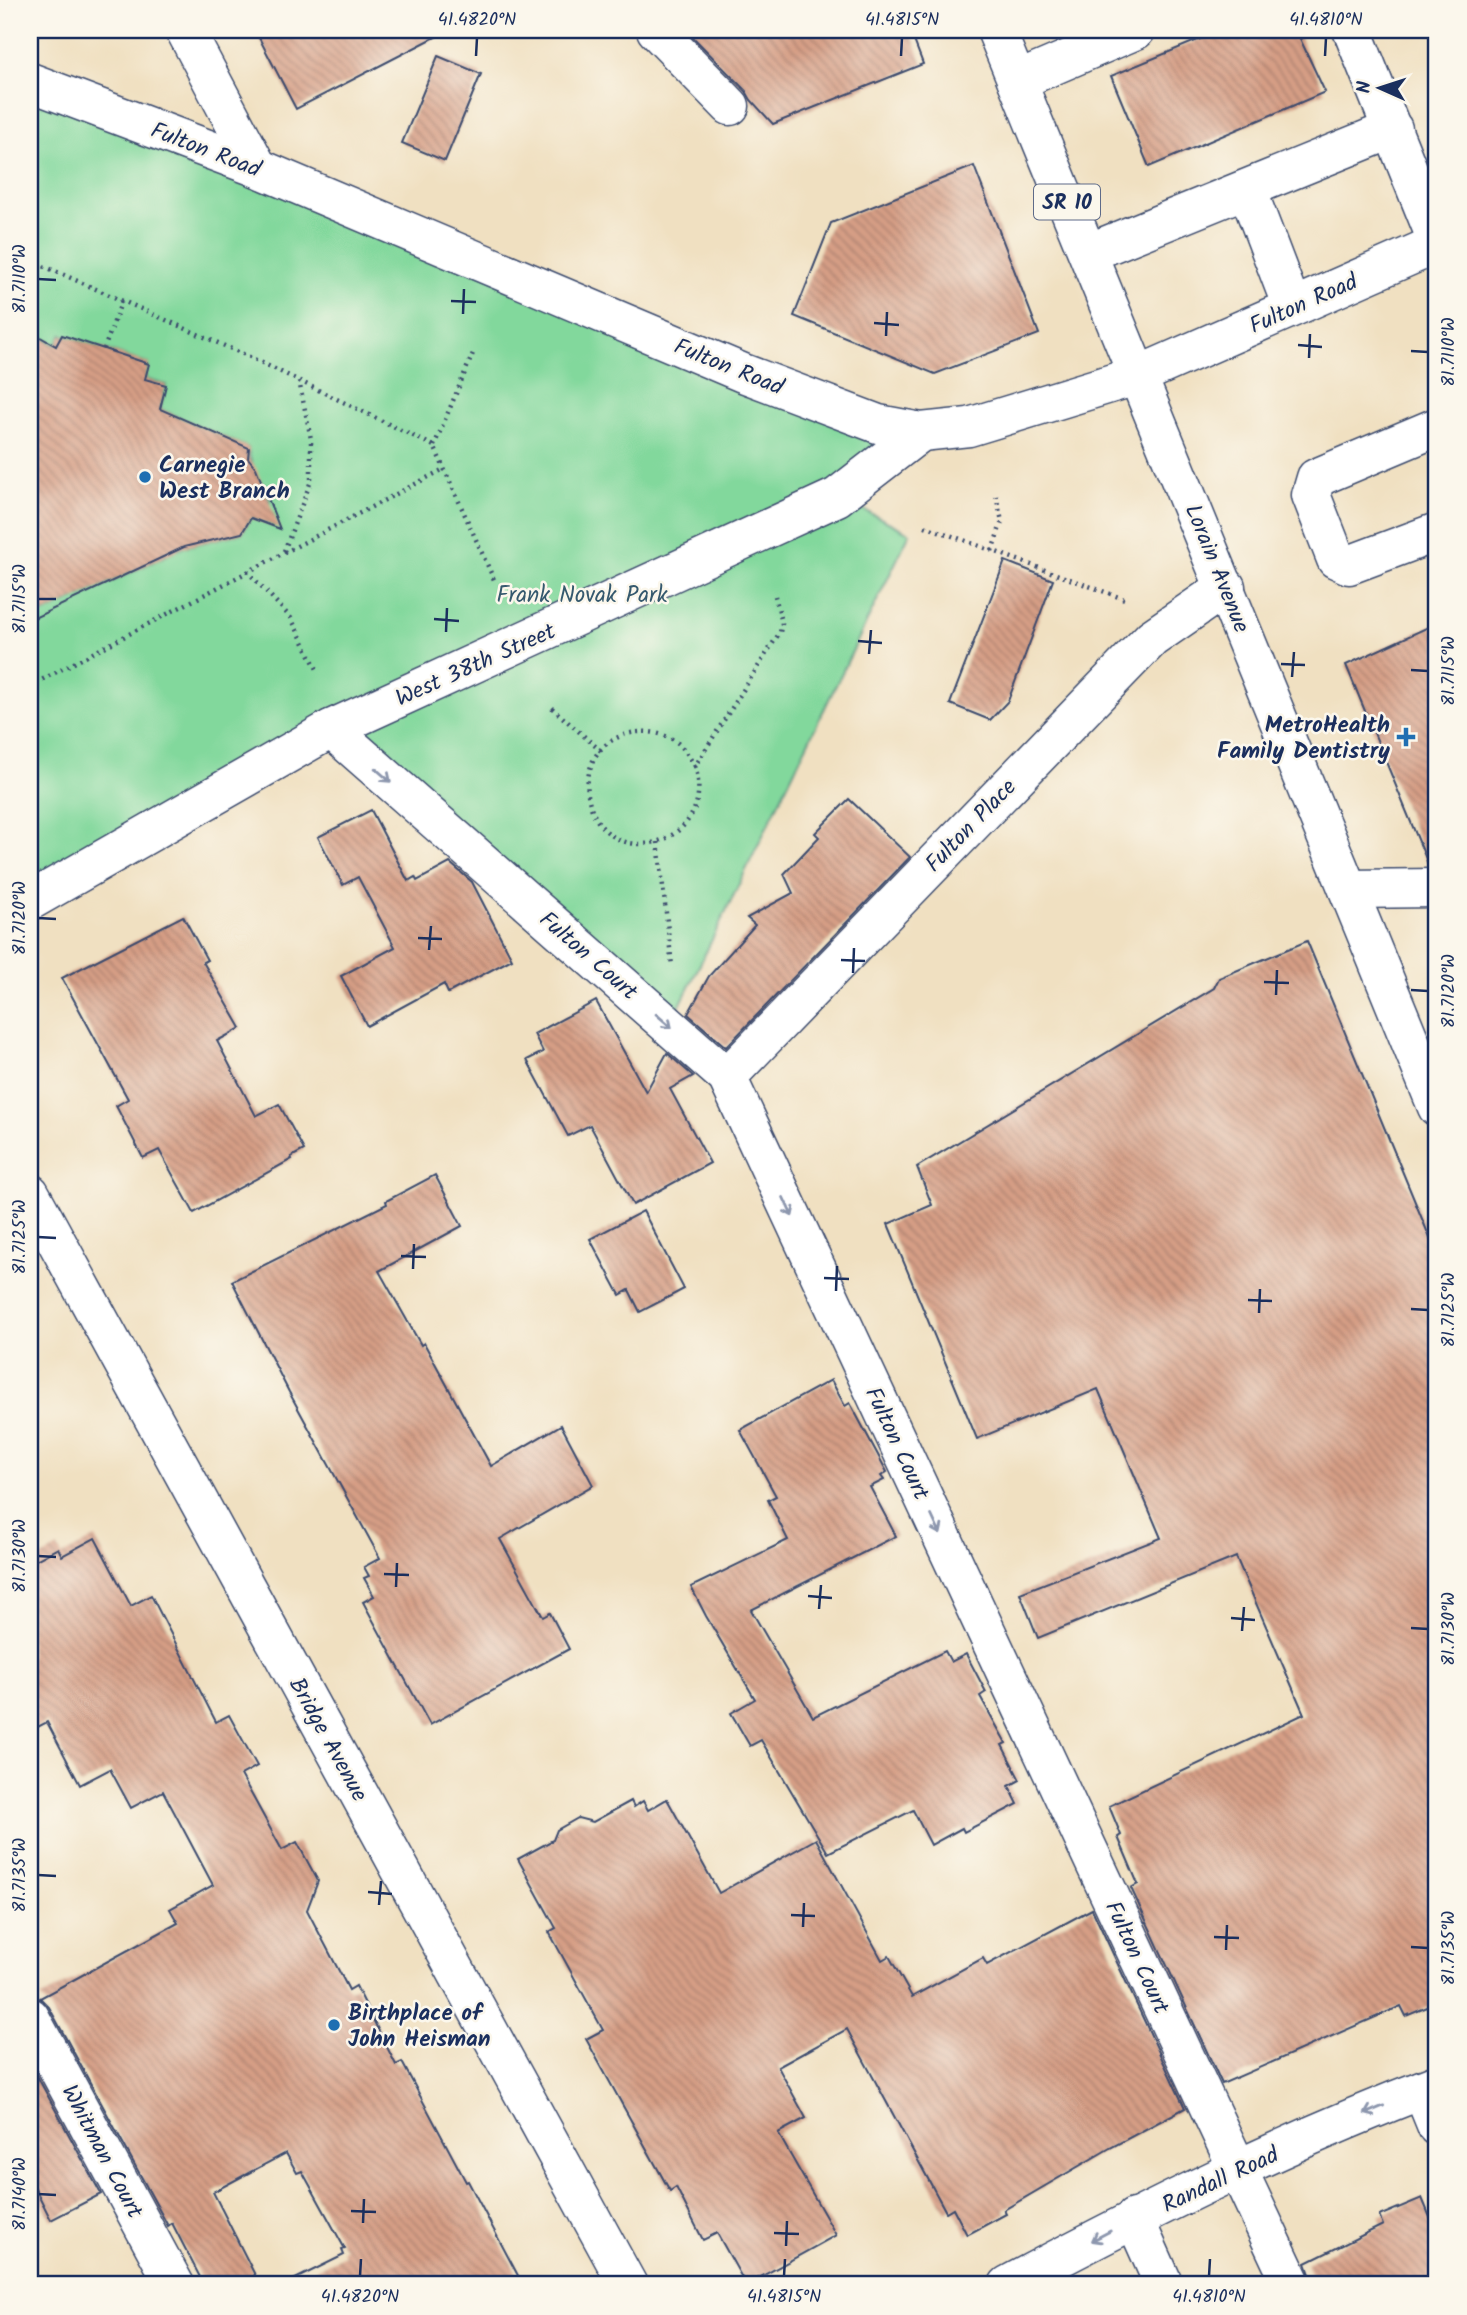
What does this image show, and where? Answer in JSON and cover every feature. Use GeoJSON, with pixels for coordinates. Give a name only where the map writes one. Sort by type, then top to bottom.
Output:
{"type":"FeatureCollection","features":[{"type":"Feature","properties":{"kind":"street"},"geometry":{"type":"LineString","coordinates":[[185,30],[258,168]]}},
{"type":"Feature","properties":{"kind":"street"},"geometry":{"type":"LineString","coordinates":[[656,30],[730,106]]}},
{"type":"Feature","properties":{"kind":"street","name":"Lorain Avenue"},"geometry":{"type":"LineString","coordinates":[[996,30],[1437,1107]]}},
{"type":"Feature","properties":{"kind":"street"},"geometry":{"type":"LineString","coordinates":[[1017,80],[1136,30]]}},
{"type":"Feature","properties":{"kind":"street"},"geometry":{"type":"LineString","coordinates":[[1352,30],[1437,243]]}},
{"type":"Feature","properties":{"kind":"street","name":"Fulton Road"},"geometry":{"type":"LineString","coordinates":[[30,82],[258,168],[743,373],[878,424],[921,432],[969,427],[1139,375],[1437,243]]}},
{"type":"Feature","properties":{"kind":"street"},"geometry":{"type":"LineString","coordinates":[[1088,253],[1393,129]]}},
{"type":"Feature","properties":{"kind":"street"},"geometry":{"type":"LineString","coordinates":[[1247,189],[1292,307]]}},
{"type":"Feature","properties":{"kind":"street"},"geometry":{"type":"LineString","coordinates":[[1437,427],[1317,478],[1311,495],[1336,559],[1349,565],[1437,532]]}},
{"type":"Feature","properties":{"kind":"street","name":"West 38th Street"},"geometry":{"type":"LineString","coordinates":[[30,901],[331,729],[837,497],[921,432]]}},
{"type":"Feature","properties":{"kind":"street","name":"Fulton Place"},"geometry":{"type":"LineString","coordinates":[[727,1077],[1152,638],[1226,587]]}},
{"type":"Feature","properties":{"kind":"street","name":"Fulton Court"},"geometry":{"type":"LineString","coordinates":[[331,729],[727,1077],[1292,2285]]}},
{"type":"Feature","properties":{"kind":"street"},"geometry":{"type":"LineString","coordinates":[[1348,889],[1437,888]]}},
{"type":"Feature","properties":{"kind":"street","name":"Bridge Avenue"},"geometry":{"type":"LineString","coordinates":[[30,1192],[628,2285]]}},
{"type":"Feature","properties":{"kind":"street","name":"Whitman Court"},"geometry":{"type":"LineString","coordinates":[[30,2017],[175,2285]]}},
{"type":"Feature","properties":{"kind":"street"},"geometry":{"type":"LineString","coordinates":[[1430,2087],[1437,2127]]}},
{"type":"Feature","properties":{"kind":"street","name":"Randall Road"},"geometry":{"type":"LineString","coordinates":[[1008,2285],[1134,2218],[1237,2169],[1430,2087]]}},
{"type":"Feature","properties":{"kind":"street"},"geometry":{"type":"LineString","coordinates":[[1134,2218],[1164,2285]]}},
{"type":"Feature","properties":{"kind":"path"},"geometry":{"type":"LineString","coordinates":[[30,263],[46,267],[122,300],[434,446],[495,582]]}},
{"type":"Feature","properties":{"kind":"path"},"geometry":{"type":"LineString","coordinates":[[104,349],[122,300]]}},
{"type":"Feature","properties":{"kind":"path"},"geometry":{"type":"LineString","coordinates":[[434,446],[474,351]]}},
{"type":"Feature","properties":{"kind":"path"},"geometry":{"type":"LineString","coordinates":[[284,552],[311,481],[311,439],[299,381]]}},
{"type":"Feature","properties":{"kind":"path"},"geometry":{"type":"LineString","coordinates":[[30,685],[444,468]]}},
{"type":"Feature","properties":{"kind":"path"},"geometry":{"type":"LineString","coordinates":[[992,551],[1002,521],[996,496]]}},
{"type":"Feature","properties":{"kind":"path"},"geometry":{"type":"LineString","coordinates":[[925,526],[1129,601]]}},
{"type":"Feature","properties":{"kind":"path"},"geometry":{"type":"LineString","coordinates":[[247,571],[292,618],[318,671]]}},
{"type":"Feature","properties":{"kind":"path"},"geometry":{"type":"LineString","coordinates":[[695,766],[780,632],[782,623],[775,596]]}},
{"type":"Feature","properties":{"kind":"path"},"geometry":{"type":"LineString","coordinates":[[552,708],[601,751]]}},
{"type":"Feature","properties":{"kind":"path"},"geometry":{"type":"LineString","coordinates":[[649,731],[675,741],[695,766],[698,777],[697,805],[679,831],[658,842],[639,844],[623,841],[596,819],[588,800],[587,785],[593,762],[608,743],[629,733],[649,731]]}},
{"type":"Feature","properties":{"kind":"path"},"geometry":{"type":"LineString","coordinates":[[658,842],[674,988],[670,1026]]}},
{"type":"Feature","properties":{"kind":"green space","name":"Frank Novak Park"},"geometry":{"type":"Polygon","coordinates":[[[30,82],[921,432],[838,497],[910,533],[670,1026],[331,730],[30,901],[30,620],[184,547],[242,533],[251,518],[269,504],[270,497],[262,496],[248,448],[160,409],[166,385],[145,379],[148,364],[62,335],[56,345],[33,333],[30,340],[30,82]]]}},
{"type":"Feature","properties":{"kind":"building"},"geometry":{"type":"Polygon","coordinates":[[[255,30],[449,30],[296,109],[255,30]]]}},
{"type":"Feature","properties":{"kind":"building"},"geometry":{"type":"Polygon","coordinates":[[[686,30],[910,30],[923,64],[773,124],[746,91],[686,30]]]}},
{"type":"Feature","properties":{"kind":"building"},"geometry":{"type":"Polygon","coordinates":[[[1222,30],[1296,30],[1325,92],[1149,167],[1111,76],[1222,30]]]}},
{"type":"Feature","properties":{"kind":"building"},"geometry":{"type":"Polygon","coordinates":[[[438,56],[481,74],[445,161],[402,143],[438,56]]]}},
{"type":"Feature","properties":{"kind":"building"},"geometry":{"type":"Polygon","coordinates":[[[974,166],[1039,334],[935,374],[794,316],[831,223],[974,166]]]}},
{"type":"Feature","properties":{"kind":"building","name":"Carnegie West Branch"},"geometry":{"type":"Polygon","coordinates":[[[30,331],[56,346],[62,335],[149,364],[145,379],[166,385],[160,409],[249,448],[248,458],[256,468],[280,529],[251,518],[242,533],[184,547],[30,620],[30,331]]]}},
{"type":"Feature","properties":{"kind":"building"},"geometry":{"type":"Polygon","coordinates":[[[1005,561],[1053,580],[1008,701],[990,720],[950,704],[1005,561]]]}},
{"type":"Feature","properties":{"kind":"building","name":"MetroHealth Family Dentistry"},"geometry":{"type":"Polygon","coordinates":[[[1437,623],[1437,866],[1429,866],[1346,665],[1437,623]]]}},
{"type":"Feature","properties":{"kind":"building"},"geometry":{"type":"Polygon","coordinates":[[[849,799],[910,857],[726,1047],[688,1014],[709,976],[755,925],[747,918],[793,893],[784,874],[819,837],[815,833],[849,799]]]}},
{"type":"Feature","properties":{"kind":"building"},"geometry":{"type":"Polygon","coordinates":[[[371,810],[408,881],[415,877],[417,881],[450,863],[472,882],[512,959],[448,993],[444,984],[367,1026],[341,976],[395,947],[358,877],[343,885],[318,837],[371,810]]]}},
{"type":"Feature","properties":{"kind":"building"},"geometry":{"type":"Polygon","coordinates":[[[183,916],[207,960],[203,962],[241,1028],[217,1041],[256,1116],[279,1104],[304,1150],[194,1213],[159,1150],[143,1158],[116,1106],[128,1099],[62,978],[183,916]]]}},
{"type":"Feature","properties":{"kind":"building"},"geometry":{"type":"Polygon","coordinates":[[[1307,941],[1437,1255],[1437,2003],[1406,2016],[1401,2006],[1222,2084],[1131,1888],[1138,1884],[1118,1837],[1121,1835],[1109,1806],[1304,1714],[1236,1557],[1038,1638],[1020,1593],[1161,1538],[1098,1389],[977,1439],[888,1224],[932,1205],[917,1167],[1214,988],[1219,978],[1307,941]]]}},
{"type":"Feature","properties":{"kind":"building"},"geometry":{"type":"Polygon","coordinates":[[[596,1001],[646,1092],[667,1053],[693,1076],[670,1089],[710,1163],[633,1205],[590,1125],[568,1136],[527,1060],[543,1052],[534,1034],[596,1001]]]}},
{"type":"Feature","properties":{"kind":"building"},"geometry":{"type":"Polygon","coordinates":[[[435,1175],[462,1226],[379,1271],[421,1345],[424,1343],[491,1466],[561,1425],[593,1485],[500,1539],[543,1617],[550,1613],[569,1649],[430,1725],[363,1602],[374,1596],[364,1578],[369,1576],[364,1567],[380,1558],[232,1281],[387,1204],[386,1201],[435,1175]]]}},
{"type":"Feature","properties":{"kind":"building"},"geometry":{"type":"Polygon","coordinates":[[[643,1211],[684,1289],[640,1312],[629,1290],[620,1295],[590,1239],[643,1211]]]}},
{"type":"Feature","properties":{"kind":"building"},"geometry":{"type":"Polygon","coordinates":[[[831,1380],[845,1406],[850,1403],[887,1472],[881,1476],[884,1480],[870,1487],[896,1536],[751,1610],[813,1717],[945,1651],[951,1662],[966,1654],[986,1692],[980,1696],[1006,1743],[1002,1745],[1020,1780],[1009,1786],[1018,1804],[964,1832],[962,1828],[931,1845],[913,1810],[828,1853],[761,1740],[750,1746],[731,1713],[755,1699],[691,1587],[788,1540],[768,1500],[776,1496],[740,1430],[831,1380]]]}},
{"type":"Feature","properties":{"kind":"building"},"geometry":{"type":"Polygon","coordinates":[[[95,1538],[131,1606],[151,1595],[216,1722],[229,1715],[257,1766],[241,1775],[282,1850],[297,1842],[318,1881],[307,1910],[349,1990],[356,1986],[396,2065],[402,2062],[523,2285],[283,2285],[344,2255],[342,2250],[345,2249],[302,2171],[297,2173],[286,2153],[213,2192],[260,2285],[204,2285],[172,2223],[168,2226],[49,2007],[40,1998],[178,1923],[170,1909],[213,1885],[163,1791],[131,1808],[110,1769],[80,1785],[47,1722],[30,1731],[30,1563],[58,1548],[62,1556],[95,1538]]]}},
{"type":"Feature","properties":{"kind":"building"},"geometry":{"type":"Polygon","coordinates":[[[667,1799],[719,1893],[816,1839],[882,1960],[889,1956],[912,1997],[983,1958],[987,1965],[1092,1909],[1185,2108],[1110,2148],[1004,2210],[1006,2214],[967,2235],[953,2208],[946,2212],[847,2029],[778,2067],[806,2118],[778,2133],[836,2235],[746,2285],[717,2233],[703,2240],[676,2187],[670,2191],[586,2039],[603,2030],[549,1932],[556,1928],[518,1859],[553,1840],[557,1830],[578,1818],[593,1822],[631,1801],[634,1807],[643,1801],[648,1810],[667,1799]]]}},
{"type":"Feature","properties":{"kind":"building"},"geometry":{"type":"Polygon","coordinates":[[[30,2063],[101,2194],[51,2220],[30,2178],[30,2063]]]}},
{"type":"Feature","properties":{"kind":"building"},"geometry":{"type":"Polygon","coordinates":[[[1422,2198],[1437,2234],[1437,2285],[1314,2285],[1306,2263],[1383,2225],[1379,2216],[1422,2198]]]}},
{"type":"Feature","properties":{"kind":"place","name":"Carnegie West Branch"},"geometry":{"type":"Point","coordinates":[145,477]}},
{"type":"Feature","properties":{"kind":"place","name":"MetroHealth Family Dentistry"},"geometry":{"type":"Point","coordinates":[1406,737]}},
{"type":"Feature","properties":{"kind":"place","name":"Birthplace of John Heisman"},"geometry":{"type":"Point","coordinates":[334,2025]}}]}
